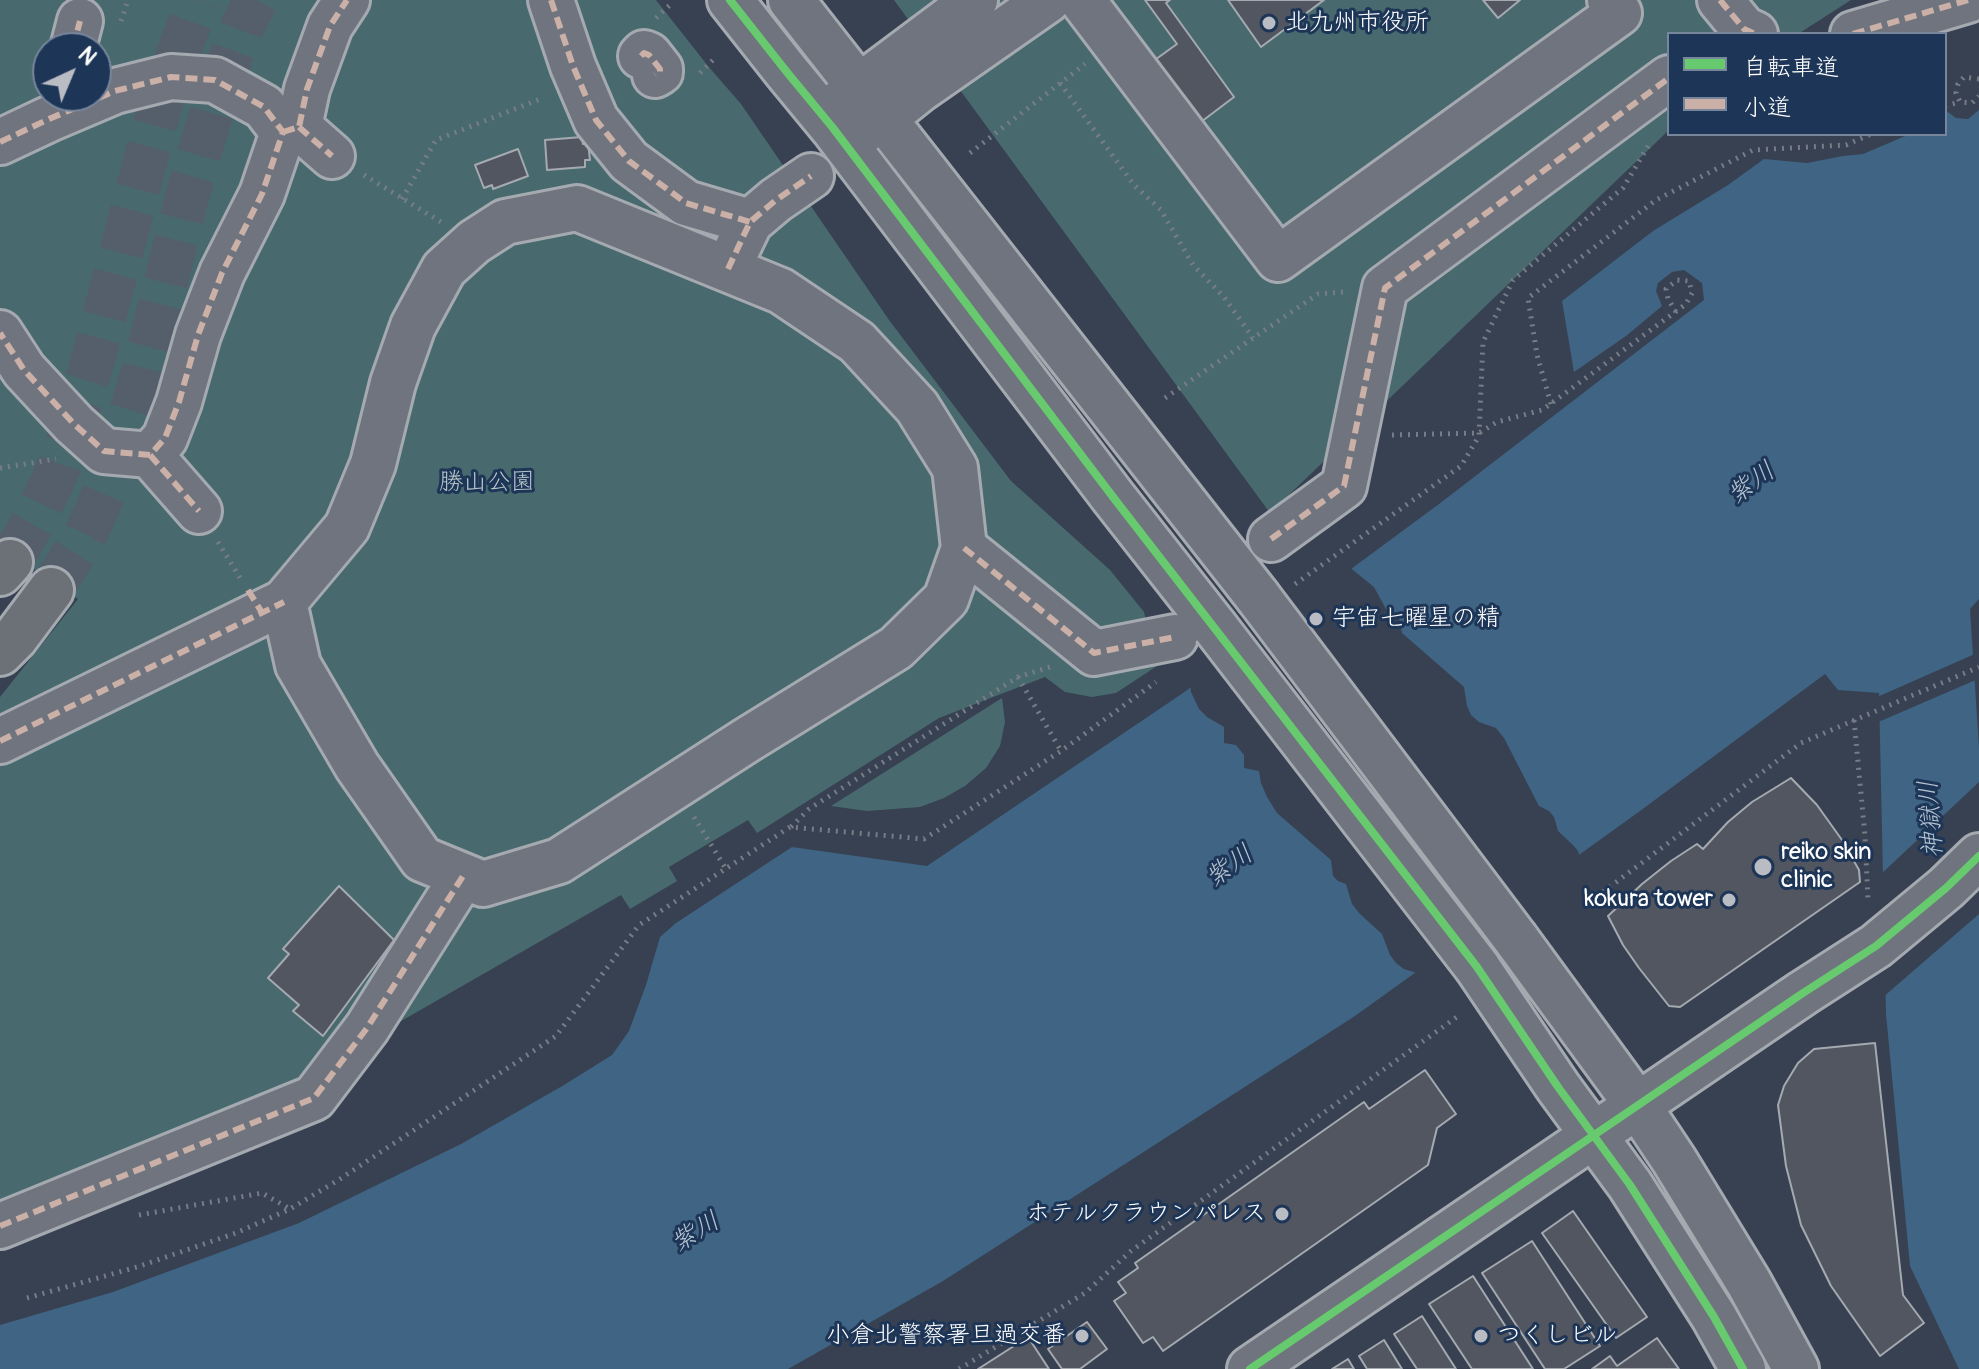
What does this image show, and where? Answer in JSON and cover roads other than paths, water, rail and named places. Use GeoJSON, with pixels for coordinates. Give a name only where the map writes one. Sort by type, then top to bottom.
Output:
{"type":"FeatureCollection","features":[{"type":"Feature","properties":{"kind":"main road"},"geometry":{"type":"LineString","coordinates":[[0,653],[51,590]]}},
{"type":"Feature","properties":{"kind":"street"},"geometry":{"type":"LineString","coordinates":[[150,455],[165,438],[202,323],[222,273],[291,130],[330,26],[347,0]]}},
{"type":"Feature","properties":{"kind":"street"},"geometry":{"type":"LineString","coordinates":[[551,0],[596,120],[629,161],[686,203],[750,222]]}},
{"type":"Feature","properties":{"kind":"street"},"geometry":{"type":"LineString","coordinates":[[730,0],[833,128],[1113,497],[1185,646],[1477,967],[1630,1185],[1714,1317],[1743,1369]]}},
{"type":"Feature","properties":{"kind":"street"},"geometry":{"type":"LineString","coordinates":[[791,0],[1271,595],[1638,1106],[1742,1271],[1796,1369]]}},
{"type":"Feature","properties":{"kind":"street"},"geometry":{"type":"LineString","coordinates":[[872,102],[975,0]]}},
{"type":"Feature","properties":{"kind":"street"},"geometry":{"type":"LineString","coordinates":[[833,128],[842,101],[872,102],[919,90],[1048,0]]}},
{"type":"Feature","properties":{"kind":"street"},"geometry":{"type":"LineString","coordinates":[[1082,0],[1278,259],[1619,13],[1610,0]]}},
{"type":"Feature","properties":{"kind":"street"},"geometry":{"type":"LineString","coordinates":[[1860,32],[1968,0]]}},
{"type":"Feature","properties":{"kind":"street"},"geometry":{"type":"LineString","coordinates":[[112,92],[171,77],[215,80],[264,107],[291,130],[332,156]]}},
{"type":"Feature","properties":{"kind":"street"},"geometry":{"type":"LineString","coordinates":[[1271,539],[1344,486],[1385,288],[1662,84]]}},
{"type":"Feature","properties":{"kind":"street"},"geometry":{"type":"LineString","coordinates":[[0,142],[53,112]]}},
{"type":"Feature","properties":{"kind":"street"},"geometry":{"type":"LineString","coordinates":[[728,269],[750,222],[811,176]]}},
{"type":"Feature","properties":{"kind":"street"},"geometry":{"type":"LineString","coordinates":[[0,741],[264,601],[347,527],[373,464],[393,383],[413,326],[444,269],[474,242],[505,222],[577,208],[781,291],[857,342],[917,407],[955,468],[964,548],[946,599],[896,648],[559,861],[483,884],[422,859],[357,766],[264,601]]}},
{"type":"Feature","properties":{"kind":"street"},"geometry":{"type":"LineString","coordinates":[[0,333],[24,370],[104,451],[150,455],[199,511]]}},
{"type":"Feature","properties":{"kind":"street"},"geometry":{"type":"LineString","coordinates":[[964,548],[1094,653],[1185,646]]}},
{"type":"Feature","properties":{"kind":"street"},"geometry":{"type":"LineString","coordinates":[[1250,1369],[1803,993],[1872,926],[1946,888],[1979,856]]}},
{"type":"Feature","properties":{"kind":"street"},"geometry":{"type":"LineString","coordinates":[[0,1226],[314,1098],[367,1028],[463,876]]}},
{"type":"Feature","properties":{"kind":"water"},"geometry":{"type":"Polygon","coordinates":[[[1979,110],[1979,599],[1970,609],[1979,748],[1979,1369],[1959,1369],[1910,1266],[1886,1014],[1879,693],[1838,690],[1825,674],[1355,1016],[943,1281],[788,1369],[0,1369],[0,1325],[113,1292],[299,1223],[461,1144],[612,1055],[629,1031],[660,937],[676,923],[792,847],[927,866],[1183,693],[1439,504],[1704,300],[1702,283],[1684,270],[1672,272],[1658,283],[1656,291],[1662,306],[1626,336],[1574,372],[1562,301],[1653,231],[1764,159],[1807,163],[1863,154],[1905,136],[1947,136],[1948,112],[1956,118],[1968,119],[1979,110]]]}},
{"type":"Feature","properties":{"kind":"tunnel"},"geometry":{"type":"LineString","coordinates":[[10,562],[60,465],[90,370],[162,98],[198,0]]}},
{"type":"Feature","properties":{"kind":"tunnel"},"geometry":{"type":"LineString","coordinates":[[51,590],[86,534],[112,475],[142,376],[216,96],[256,0]]}},
{"type":"Feature","properties":{"kind":"place","name":"北九州市役所"},"geometry":{"type":"Point","coordinates":[1269,23]}},
{"type":"Feature","properties":{"kind":"place","name":"宇宙七曜星の精"},"geometry":{"type":"Point","coordinates":[1316,619]}},
{"type":"Feature","properties":{"kind":"place","name":"reiko skin clinic"},"geometry":{"type":"Point","coordinates":[1763,867]}},
{"type":"Feature","properties":{"kind":"place","name":"kokura tower"},"geometry":{"type":"Point","coordinates":[1729,900]}},
{"type":"Feature","properties":{"kind":"place","name":"ホテルクラウンパレス"},"geometry":{"type":"Point","coordinates":[1282,1214]}},
{"type":"Feature","properties":{"kind":"place","name":"小倉北警察署旦過交番"},"geometry":{"type":"Point","coordinates":[1082,1336]}},
{"type":"Feature","properties":{"kind":"place","name":"つくしビル"},"geometry":{"type":"Point","coordinates":[1481,1336]}},
{"type":"Feature","properties":{"kind":"park label","name":"勝山公園"},"geometry":{"type":"Point","coordinates":[487,483]}},
{"type":"Feature","properties":{"kind":"water label","name":"紫川"},"geometry":{"type":"Point","coordinates":[1752,484]}},
{"type":"Feature","properties":{"kind":"water label","name":"神獄川"},"geometry":{"type":"Point","coordinates":[1932,819]}},
{"type":"Feature","properties":{"kind":"water label","name":"紫川"},"geometry":{"type":"Point","coordinates":[1230,867]}},
{"type":"Feature","properties":{"kind":"water label","name":"紫川"},"geometry":{"type":"Point","coordinates":[696,1233]}}]}
